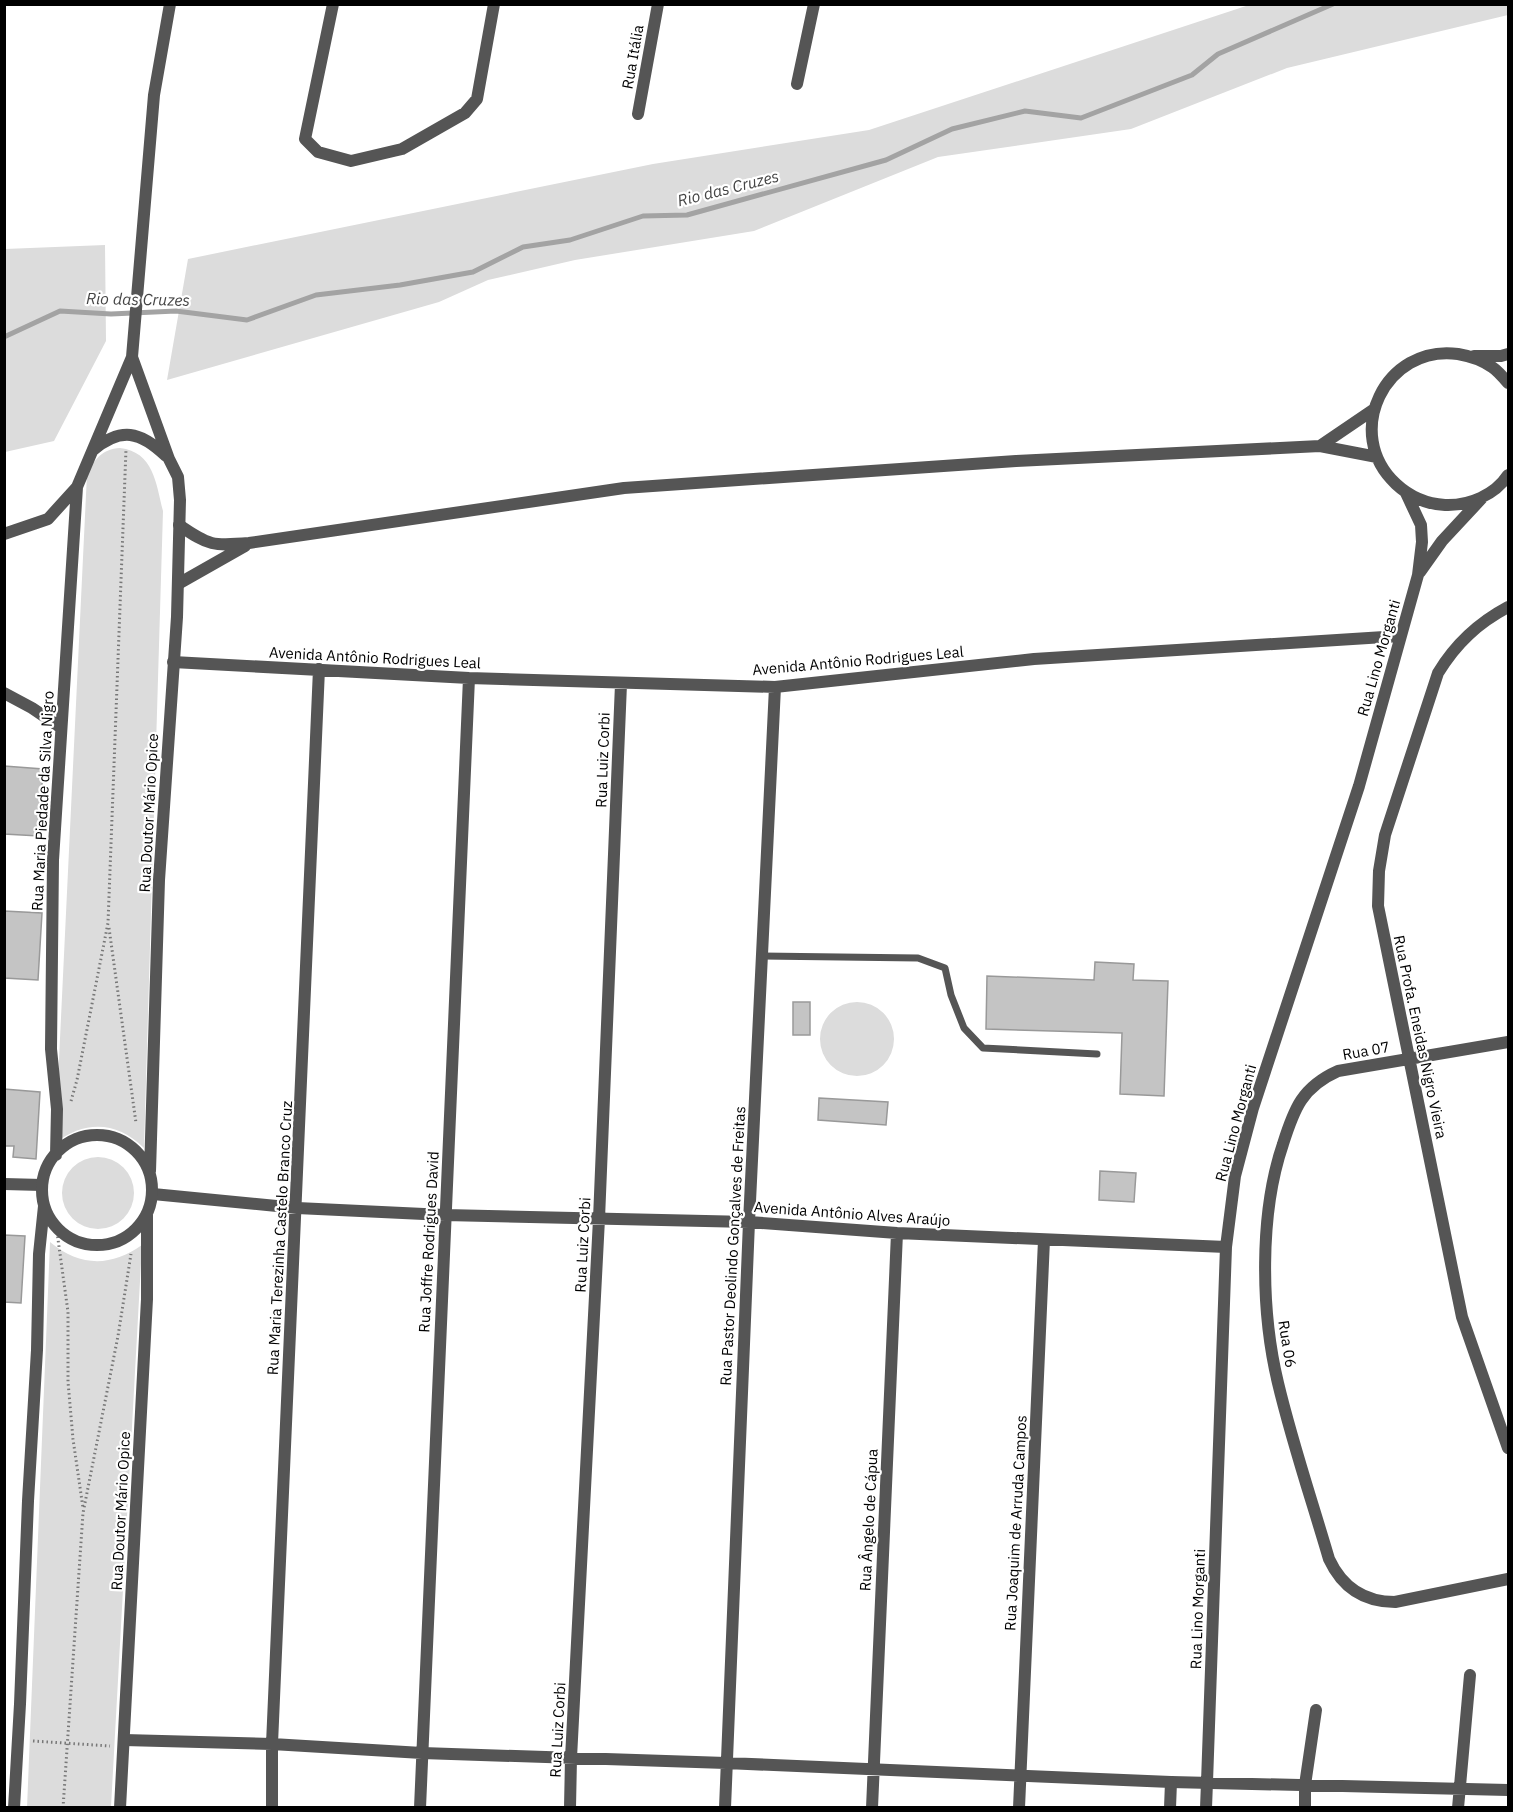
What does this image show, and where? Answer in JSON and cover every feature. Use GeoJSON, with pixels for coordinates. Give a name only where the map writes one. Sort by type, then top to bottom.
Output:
{"type":"FeatureCollection","features":[{"type":"Feature","properties":{"kind":"street"},"geometry":{"type":"LineString","coordinates":[[132,357],[154,95],[170,4]]}},
{"type":"Feature","properties":{"kind":"street"},"geometry":{"type":"LineString","coordinates":[[333,4],[305,139],[318,152],[351,161],[402,149],[465,113],[477,99],[494,4]]}},
{"type":"Feature","properties":{"kind":"street","name":"Rua Itália"},"geometry":{"type":"LineString","coordinates":[[638,114],[658,4]]}},
{"type":"Feature","properties":{"kind":"street"},"geometry":{"type":"LineString","coordinates":[[797,84],[814,4]]}},
{"type":"Feature","properties":{"kind":"street"},"geometry":{"type":"LineString","coordinates":[[1483,498],[1457,506],[1431,504],[1406,493],[1387,475],[1377,457],[1371,430],[1373,410],[1385,385],[1401,368],[1423,357],[1446,352],[1470,356],[1509,354]]}},
{"type":"Feature","properties":{"kind":"street"},"geometry":{"type":"LineString","coordinates":[[1470,356],[1492,366],[1509,383]]}},
{"type":"Feature","properties":{"kind":"street","name":"Rua Maria Piedade da Silva Nigro"},"geometry":{"type":"LineString","coordinates":[[56,1155],[57,1109],[51,1049],[52,871],[77,487],[132,357]]}},
{"type":"Feature","properties":{"kind":"street","name":"Rua Doutor Mário Opice"},"geometry":{"type":"LineString","coordinates":[[132,357],[169,459],[178,477],[178,584],[159,880],[150,1172]]}},
{"type":"Feature","properties":{"kind":"street"},"geometry":{"type":"LineString","coordinates":[[1320,446],[1373,410]]}},
{"type":"Feature","properties":{"kind":"street"},"geometry":{"type":"LineString","coordinates":[[91,452],[107,439],[127,434],[142,438],[169,459]]}},
{"type":"Feature","properties":{"kind":"street"},"geometry":{"type":"LineString","coordinates":[[179,525],[204,542],[220,546],[624,488],[1016,461],[1320,446],[1377,457]]}},
{"type":"Feature","properties":{"kind":"street"},"geometry":{"type":"LineString","coordinates":[[1418,575],[1442,541],[1483,498],[1507,481]]}},
{"type":"Feature","properties":{"kind":"street"},"geometry":{"type":"LineString","coordinates":[[4,534],[48,519],[77,487]]}},
{"type":"Feature","properties":{"kind":"street"},"geometry":{"type":"LineString","coordinates":[[1406,493],[1421,525],[1422,543],[1418,575]]}},
{"type":"Feature","properties":{"kind":"street"},"geometry":{"type":"LineString","coordinates":[[178,584],[249,543]]}},
{"type":"Feature","properties":{"kind":"street","name":"Rua Lino Morganti"},"geometry":{"type":"LineString","coordinates":[[1206,1808],[1226,1247],[1235,1176],[1253,1108],[1359,786],[1418,575]]}},
{"type":"Feature","properties":{"kind":"street","name":"Rua Profa. Eneidas Nigro Vieira"},"geometry":{"type":"LineString","coordinates":[[1509,607],[1478,625],[1462,639],[1438,673],[1385,836],[1379,871],[1378,906],[1462,1317],[1509,1448]]}},
{"type":"Feature","properties":{"kind":"street","name":"Avenida Antônio Rodrigues Leal"},"geometry":{"type":"LineString","coordinates":[[173,662],[469,678],[775,687],[1034,659],[1400,636]]}},
{"type":"Feature","properties":{"kind":"street","name":"Rua Maria Terezinha Castelo Branco Cruz"},"geometry":{"type":"LineString","coordinates":[[272,1808],[272,1744],[319,669]]}},
{"type":"Feature","properties":{"kind":"street","name":"Rua Joffre Rodrigues David"},"geometry":{"type":"LineString","coordinates":[[420,1808],[469,678]]}},
{"type":"Feature","properties":{"kind":"street","name":"Rua Luiz Corbi"},"geometry":{"type":"LineString","coordinates":[[570,1808],[599,1219],[621,684]]}},
{"type":"Feature","properties":{"kind":"street","name":"Rua Pastor Deolindo Gonçalves de Freitas"},"geometry":{"type":"LineString","coordinates":[[725,1808],[749,1222],[775,687]]}},
{"type":"Feature","properties":{"kind":"street"},"geometry":{"type":"LineString","coordinates":[[4,693],[60,727]]}},
{"type":"Feature","properties":{"kind":"street","name":"Rua 07"},"geometry":{"type":"LineString","coordinates":[[1307,1092],[1316,1083],[1338,1071],[1509,1042]]}},
{"type":"Feature","properties":{"kind":"street","name":"Rua 06"},"geometry":{"type":"LineString","coordinates":[[1307,1092],[1293,1114],[1278,1157],[1269,1202],[1266,1248],[1268,1316],[1278,1382],[1329,1559],[1339,1578],[1355,1592],[1374,1600],[1395,1602],[1509,1579]]}},
{"type":"Feature","properties":{"kind":"street"},"geometry":{"type":"LineString","coordinates":[[14,1808],[37,1350],[39,1254],[44,1206],[42,1185],[46,1167],[56,1155],[77,1138],[99,1134],[122,1140],[140,1155],[150,1172],[153,1194],[147,1215],[135,1232],[116,1243],[95,1246],[73,1241],[56,1228],[44,1206]]}},
{"type":"Feature","properties":{"kind":"street"},"geometry":{"type":"LineString","coordinates":[[4,1184],[42,1185]]}},
{"type":"Feature","properties":{"kind":"street","name":"Avenida Antônio Alves Araújo"},"geometry":{"type":"LineString","coordinates":[[153,1194],[297,1208],[446,1215],[749,1222],[897,1233],[1226,1247]]}},
{"type":"Feature","properties":{"kind":"street","name":"Rua Doutor Mário Opice"},"geometry":{"type":"LineString","coordinates":[[120,1808],[147,1299],[147,1215]]}},
{"type":"Feature","properties":{"kind":"street","name":"Rua Ângelo de Cápua"},"geometry":{"type":"LineString","coordinates":[[872,1808],[897,1233]]}},
{"type":"Feature","properties":{"kind":"street","name":"Rua Joaquim de Arruda Campos"},"geometry":{"type":"LineString","coordinates":[[1019,1808],[1044,1240]]}},
{"type":"Feature","properties":{"kind":"street"},"geometry":{"type":"LineString","coordinates":[[1458,1808],[1470,1675]]}},
{"type":"Feature","properties":{"kind":"street"},"geometry":{"type":"LineString","coordinates":[[1305,1808],[1305,1785],[1316,1710]]}},
{"type":"Feature","properties":{"kind":"street"},"geometry":{"type":"LineString","coordinates":[[124,1743],[272,1744],[422,1753],[1170,1782],[1509,1790]]}},
{"type":"Feature","properties":{"kind":"street"},"geometry":{"type":"LineString","coordinates":[[1170,1782],[1170,1808]]}},
{"type":"Feature","properties":{"kind":"lane"},"geometry":{"type":"LineString","coordinates":[[762,956],[918,958],[945,969],[951,995],[964,1028],[983,1048],[1097,1054]]}},
{"type":"Feature","properties":{"kind":"path"},"geometry":{"type":"LineString","coordinates":[[71,1101],[108,923],[127,434]]}},
{"type":"Feature","properties":{"kind":"path"},"geometry":{"type":"LineString","coordinates":[[108,923],[140,1155]]}},
{"type":"Feature","properties":{"kind":"path"},"geometry":{"type":"LineString","coordinates":[[56,1228],[68,1312],[68,1382],[83,1513]]}},
{"type":"Feature","properties":{"kind":"path"},"geometry":{"type":"LineString","coordinates":[[63,1808],[83,1513],[118,1336],[135,1232]]}},
{"type":"Feature","properties":{"kind":"path"},"geometry":{"type":"LineString","coordinates":[[18,1740],[124,1743]]}},
{"type":"Feature","properties":{"kind":"shaded area"},"geometry":{"type":"Polygon","coordinates":[[[1508,4],[1508,15],[1287,68],[1131,129],[938,157],[754,231],[575,260],[488,280],[439,302],[167,380],[188,259],[653,164],[869,130],[1249,5],[1508,4]]]}},
{"type":"Feature","properties":{"kind":"shaded area"},"geometry":{"type":"Polygon","coordinates":[[[105,245],[106,341],[54,441],[5,452],[5,249],[105,245]]]}},
{"type":"Feature","properties":{"kind":"shaded area"},"geometry":{"type":"Polygon","coordinates":[[[120,448],[140,456],[147,463],[155,480],[163,511],[144,1148],[123,1133],[112,1128],[101,1127],[78,1130],[55,1143],[87,474],[100,456],[108,450],[120,448]]]}},
{"type":"Feature","properties":{"kind":"shaded area"},"geometry":{"type":"Polygon","coordinates":[[[857,1002],[878,1008],[888,1018],[894,1039],[888,1060],[878,1070],[857,1076],[836,1070],[826,1060],[820,1039],[826,1018],[836,1008],[857,1002]]]}},
{"type":"Feature","properties":{"kind":"shaded area"},"geometry":{"type":"Polygon","coordinates":[[[98,1157],[118,1163],[128,1173],[134,1193],[128,1213],[118,1223],[98,1229],[78,1223],[68,1213],[62,1193],[68,1173],[78,1163],[98,1157]]]}},
{"type":"Feature","properties":{"kind":"shaded area"},"geometry":{"type":"Polygon","coordinates":[[[50,1242],[73,1256],[96,1261],[119,1257],[142,1245],[111,1807],[27,1808],[50,1242]]]}},
{"type":"Feature","properties":{"kind":"building"},"geometry":{"type":"Polygon","coordinates":[[[4,766],[43,769],[39,836],[4,834],[4,766]]]}},
{"type":"Feature","properties":{"kind":"building"},"geometry":{"type":"Polygon","coordinates":[[[4,911],[42,913],[38,980],[4,978],[4,911]]]}},
{"type":"Feature","properties":{"kind":"building"},"geometry":{"type":"Polygon","coordinates":[[[1095,962],[1134,964],[1133,980],[1168,981],[1164,1096],[1120,1094],[1122,1033],[986,1029],[987,976],[1094,980],[1095,962]]]}},
{"type":"Feature","properties":{"kind":"building"},"geometry":{"type":"Polygon","coordinates":[[[793,1002],[810,1002],[810,1035],[793,1035],[793,1002]]]}},
{"type":"Feature","properties":{"kind":"building"},"geometry":{"type":"Polygon","coordinates":[[[4,1089],[40,1092],[36,1159],[13,1157],[14,1146],[4,1146],[4,1089]]]}},
{"type":"Feature","properties":{"kind":"building"},"geometry":{"type":"Polygon","coordinates":[[[819,1098],[888,1102],[886,1125],[818,1120],[819,1098]]]}},
{"type":"Feature","properties":{"kind":"building"},"geometry":{"type":"Polygon","coordinates":[[[1100,1171],[1136,1173],[1134,1202],[1099,1200],[1100,1171]]]}},
{"type":"Feature","properties":{"kind":"building"},"geometry":{"type":"Polygon","coordinates":[[[4,1235],[25,1236],[21,1303],[4,1302],[4,1235]]]}},
{"type":"Feature","properties":{"kind":"waterway","name":"Rio das Cruzes"},"geometry":{"type":"LineString","coordinates":[[4,337],[60,311],[111,314],[176,311],[247,320],[316,295],[400,285],[473,272],[523,247],[570,240],[643,216],[687,215],[886,160],[952,129],[1025,111],[1081,118],[1192,75],[1218,54],[1333,4]]}}]}
